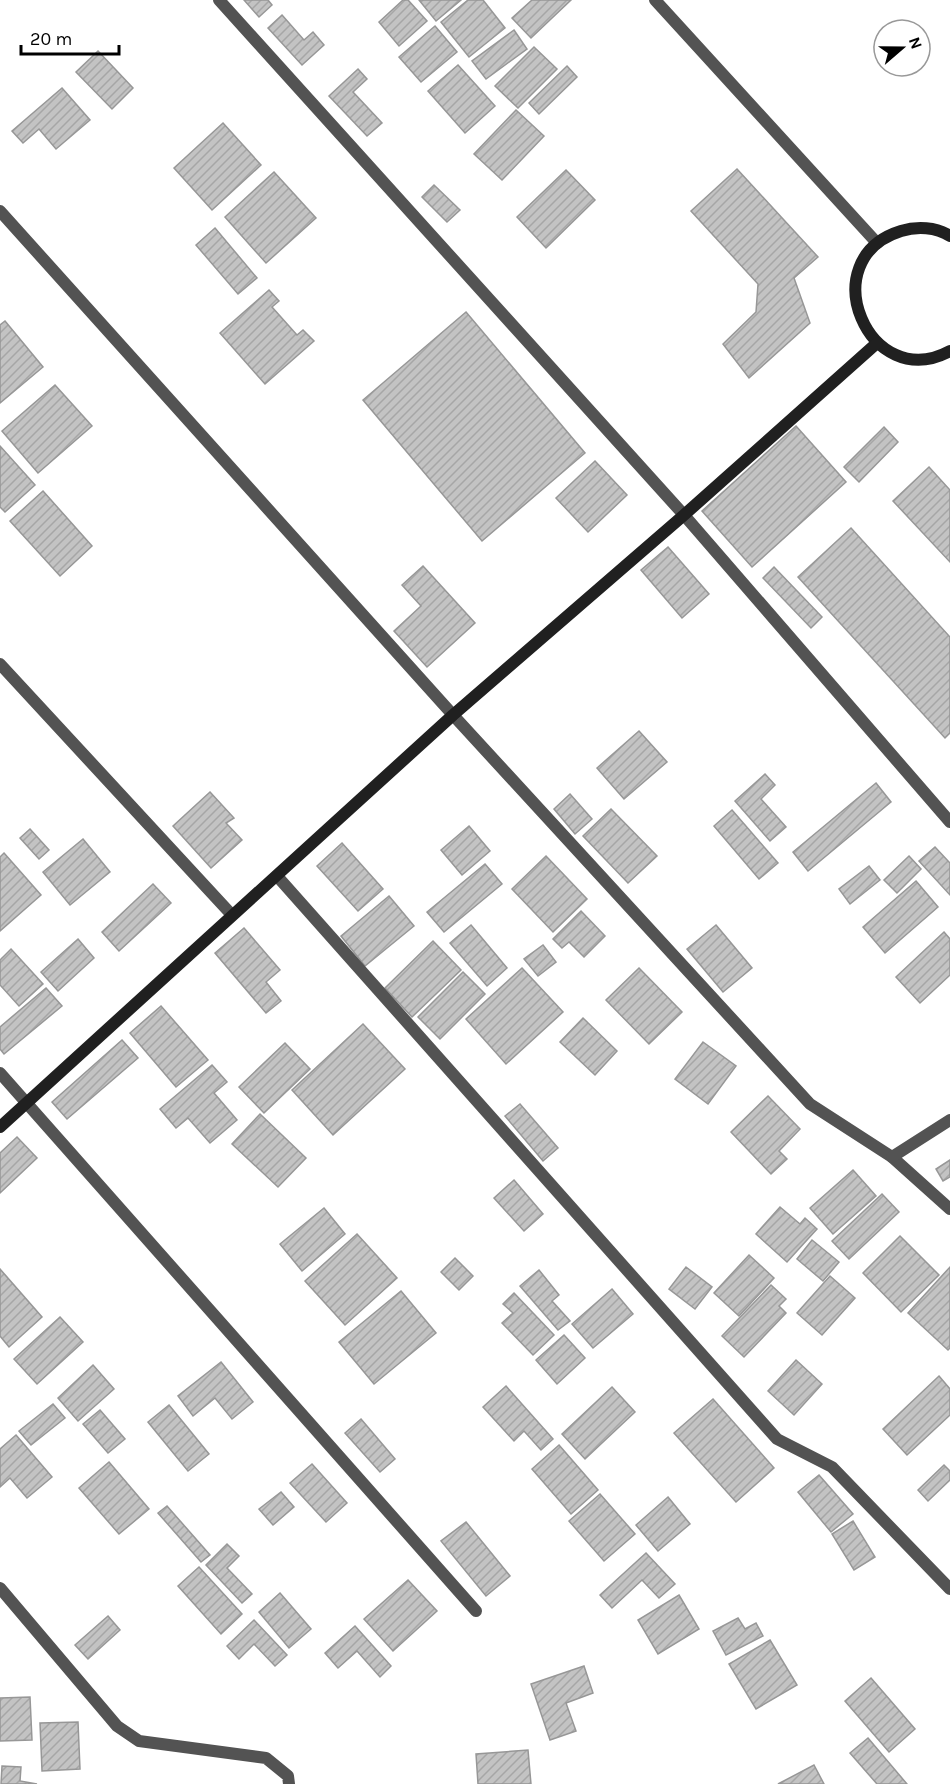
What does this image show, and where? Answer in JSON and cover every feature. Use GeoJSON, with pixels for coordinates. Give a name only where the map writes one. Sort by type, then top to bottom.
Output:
{"type":"FeatureCollection","features":[{"type":"Feature","properties":{"kind":"main road"},"geometry":{"type":"LineString","coordinates":[[950,236],[929,228],[910,228],[892,234],[877,243],[861,266],[855,293],[857,312],[865,328],[877,343],[893,353],[910,358],[930,358],[950,351]]}},
{"type":"Feature","properties":{"kind":"main road"},"geometry":{"type":"LineString","coordinates":[[0,1127],[231,914],[277,876],[453,715],[684,515],[877,343]]}},
{"type":"Feature","properties":{"kind":"street"},"geometry":{"type":"LineString","coordinates":[[219,0],[684,515],[950,822]]}},
{"type":"Feature","properties":{"kind":"street"},"geometry":{"type":"LineString","coordinates":[[655,0],[877,243]]}},
{"type":"Feature","properties":{"kind":"street"},"geometry":{"type":"LineString","coordinates":[[0,211],[453,715],[810,1104],[892,1157],[950,1209]]}},
{"type":"Feature","properties":{"kind":"street"},"geometry":{"type":"LineString","coordinates":[[0,664],[231,914]]}},
{"type":"Feature","properties":{"kind":"street"},"geometry":{"type":"LineString","coordinates":[[277,876],[777,1439],[832,1467],[950,1589]]}},
{"type":"Feature","properties":{"kind":"street"},"geometry":{"type":"LineString","coordinates":[[0,1073],[476,1611]]}},
{"type":"Feature","properties":{"kind":"street"},"geometry":{"type":"LineString","coordinates":[[892,1157],[950,1120]]}},
{"type":"Feature","properties":{"kind":"street"},"geometry":{"type":"LineString","coordinates":[[0,1588],[117,1726],[140,1741],[266,1758],[288,1776],[289,1784]]}},
{"type":"Feature","properties":{"kind":"building"},"geometry":{"type":"Polygon","coordinates":[[[244,0],[268,0],[272,5],[259,17],[244,0]]]}},
{"type":"Feature","properties":{"kind":"building"},"geometry":{"type":"Polygon","coordinates":[[[403,0],[408,0],[427,21],[399,46],[379,22],[403,0]]]}},
{"type":"Feature","properties":{"kind":"building"},"geometry":{"type":"Polygon","coordinates":[[[419,0],[461,0],[436,21],[419,0]]]}},
{"type":"Feature","properties":{"kind":"building"},"geometry":{"type":"Polygon","coordinates":[[[468,0],[483,0],[505,28],[469,57],[441,22],[468,0]]]}},
{"type":"Feature","properties":{"kind":"building"},"geometry":{"type":"Polygon","coordinates":[[[532,0],[571,0],[531,38],[512,18],[532,0]]]}},
{"type":"Feature","properties":{"kind":"building"},"geometry":{"type":"Polygon","coordinates":[[[282,15],[304,40],[313,32],[324,45],[302,65],[268,28],[282,15]]]}},
{"type":"Feature","properties":{"kind":"building"},"geometry":{"type":"Polygon","coordinates":[[[435,26],[457,52],[421,82],[399,57],[435,26]]]}},
{"type":"Feature","properties":{"kind":"building"},"geometry":{"type":"Polygon","coordinates":[[[514,30],[527,49],[486,79],[472,61],[514,30]]]}},
{"type":"Feature","properties":{"kind":"building"},"geometry":{"type":"Polygon","coordinates":[[[534,47],[557,69],[518,108],[495,86],[534,47]]]}},
{"type":"Feature","properties":{"kind":"building"},"geometry":{"type":"Polygon","coordinates":[[[98,51],[133,88],[112,109],[76,72],[98,51]]]}},
{"type":"Feature","properties":{"kind":"building"},"geometry":{"type":"Polygon","coordinates":[[[458,65],[495,106],[465,133],[428,91],[458,65]]]}},
{"type":"Feature","properties":{"kind":"building"},"geometry":{"type":"Polygon","coordinates":[[[567,66],[577,77],[539,114],[529,103],[567,66]]]}},
{"type":"Feature","properties":{"kind":"building"},"geometry":{"type":"Polygon","coordinates":[[[358,69],[367,79],[353,92],[382,123],[367,136],[329,96],[358,69]]]}},
{"type":"Feature","properties":{"kind":"building"},"geometry":{"type":"Polygon","coordinates":[[[62,88],[90,120],[56,149],[39,129],[23,143],[12,131],[62,88]]]}},
{"type":"Feature","properties":{"kind":"building"},"geometry":{"type":"Polygon","coordinates":[[[516,110],[544,136],[502,180],[474,154],[516,110]]]}},
{"type":"Feature","properties":{"kind":"building"},"geometry":{"type":"Polygon","coordinates":[[[223,123],[261,165],[212,210],[174,168],[223,123]]]}},
{"type":"Feature","properties":{"kind":"building"},"geometry":{"type":"Polygon","coordinates":[[[737,169],[818,257],[794,278],[810,323],[749,378],[723,344],[756,312],[758,284],[691,211],[737,169]]]}},
{"type":"Feature","properties":{"kind":"building"},"geometry":{"type":"Polygon","coordinates":[[[566,170],[595,200],[546,248],[517,217],[566,170]]]}},
{"type":"Feature","properties":{"kind":"building"},"geometry":{"type":"Polygon","coordinates":[[[274,172],[316,218],[266,263],[225,217],[274,172]]]}},
{"type":"Feature","properties":{"kind":"building"},"geometry":{"type":"Polygon","coordinates":[[[434,185],[460,210],[447,222],[422,197],[434,185]]]}},
{"type":"Feature","properties":{"kind":"building"},"geometry":{"type":"Polygon","coordinates":[[[215,228],[257,278],[238,294],[196,245],[215,228]]]}},
{"type":"Feature","properties":{"kind":"building"},"geometry":{"type":"Polygon","coordinates":[[[269,290],[279,301],[272,307],[297,335],[303,330],[314,341],[265,384],[220,333],[269,290]]]}},
{"type":"Feature","properties":{"kind":"building"},"geometry":{"type":"Polygon","coordinates":[[[466,312],[585,453],[482,541],[363,400],[466,312]]]}},
{"type":"Feature","properties":{"kind":"building"},"geometry":{"type":"Polygon","coordinates":[[[5,321],[43,367],[0,403],[0,325],[5,321]]]}},
{"type":"Feature","properties":{"kind":"building"},"geometry":{"type":"Polygon","coordinates":[[[55,385],[92,426],[38,473],[2,431],[55,385]]]}},
{"type":"Feature","properties":{"kind":"building"},"geometry":{"type":"Polygon","coordinates":[[[796,426],[846,482],[752,567],[702,511],[796,426]]]}},
{"type":"Feature","properties":{"kind":"building"},"geometry":{"type":"Polygon","coordinates":[[[884,427],[898,442],[859,482],[844,467],[884,427]]]}},
{"type":"Feature","properties":{"kind":"building"},"geometry":{"type":"Polygon","coordinates":[[[0,446],[35,485],[5,512],[0,507],[0,446]]]}},
{"type":"Feature","properties":{"kind":"building"},"geometry":{"type":"Polygon","coordinates":[[[595,461],[627,495],[588,532],[556,498],[595,461]]]}},
{"type":"Feature","properties":{"kind":"building"},"geometry":{"type":"Polygon","coordinates":[[[929,467],[950,490],[950,562],[893,501],[929,467]]]}},
{"type":"Feature","properties":{"kind":"building"},"geometry":{"type":"Polygon","coordinates":[[[43,491],[92,546],[60,576],[10,521],[43,491]]]}},
{"type":"Feature","properties":{"kind":"building"},"geometry":{"type":"Polygon","coordinates":[[[851,528],[950,637],[950,733],[945,738],[798,577],[851,528]]]}},
{"type":"Feature","properties":{"kind":"building"},"geometry":{"type":"Polygon","coordinates":[[[668,547],[709,594],[682,618],[641,570],[668,547]]]}},
{"type":"Feature","properties":{"kind":"building"},"geometry":{"type":"Polygon","coordinates":[[[423,566],[475,623],[427,667],[394,631],[421,606],[402,585],[423,566]]]}},
{"type":"Feature","properties":{"kind":"building"},"geometry":{"type":"Polygon","coordinates":[[[774,567],[822,617],[811,628],[763,578],[774,567]]]}},
{"type":"Feature","properties":{"kind":"building"},"geometry":{"type":"Polygon","coordinates":[[[639,731],[667,762],[624,799],[597,768],[639,731]]]}},
{"type":"Feature","properties":{"kind":"building"},"geometry":{"type":"Polygon","coordinates":[[[765,774],[775,785],[761,799],[786,827],[770,841],[735,801],[765,774]]]}},
{"type":"Feature","properties":{"kind":"building"},"geometry":{"type":"Polygon","coordinates":[[[876,783],[891,802],[808,871],[793,852],[876,783]]]}},
{"type":"Feature","properties":{"kind":"building"},"geometry":{"type":"Polygon","coordinates":[[[210,792],[234,818],[226,823],[242,840],[211,868],[173,826],[210,792]]]}},
{"type":"Feature","properties":{"kind":"building"},"geometry":{"type":"Polygon","coordinates":[[[570,794],[592,819],[575,834],[554,809],[570,794]]]}},
{"type":"Feature","properties":{"kind":"building"},"geometry":{"type":"Polygon","coordinates":[[[611,809],[657,856],[628,883],[583,836],[611,809]]]}},
{"type":"Feature","properties":{"kind":"building"},"geometry":{"type":"Polygon","coordinates":[[[732,810],[778,863],[759,879],[714,826],[732,810]]]}},
{"type":"Feature","properties":{"kind":"building"},"geometry":{"type":"Polygon","coordinates":[[[469,826],[490,851],[462,875],[441,850],[469,826]]]}},
{"type":"Feature","properties":{"kind":"building"},"geometry":{"type":"Polygon","coordinates":[[[30,829],[49,850],[39,859],[20,838],[30,829]]]}},
{"type":"Feature","properties":{"kind":"building"},"geometry":{"type":"Polygon","coordinates":[[[83,839],[110,872],[70,905],[43,872],[83,839]]]}},
{"type":"Feature","properties":{"kind":"building"},"geometry":{"type":"Polygon","coordinates":[[[342,843],[383,889],[358,911],[317,866],[342,843]]]}},
{"type":"Feature","properties":{"kind":"building"},"geometry":{"type":"Polygon","coordinates":[[[935,847],[950,863],[950,895],[919,861],[935,847]]]}},
{"type":"Feature","properties":{"kind":"building"},"geometry":{"type":"Polygon","coordinates":[[[4,853],[41,895],[0,931],[0,857],[4,853]]]}},
{"type":"Feature","properties":{"kind":"building"},"geometry":{"type":"Polygon","coordinates":[[[546,856],[587,899],[553,932],[512,889],[546,856]]]}},
{"type":"Feature","properties":{"kind":"building"},"geometry":{"type":"Polygon","coordinates":[[[909,856],[921,869],[897,893],[884,880],[909,856]]]}},
{"type":"Feature","properties":{"kind":"building"},"geometry":{"type":"Polygon","coordinates":[[[485,864],[502,884],[444,932],[427,912],[485,864]]]}},
{"type":"Feature","properties":{"kind":"building"},"geometry":{"type":"Polygon","coordinates":[[[869,866],[880,880],[850,904],[839,889],[869,866]]]}},
{"type":"Feature","properties":{"kind":"building"},"geometry":{"type":"Polygon","coordinates":[[[916,881],[938,907],[885,953],[863,927],[916,881]]]}},
{"type":"Feature","properties":{"kind":"building"},"geometry":{"type":"Polygon","coordinates":[[[153,884],[171,903],[119,951],[102,932],[153,884]]]}},
{"type":"Feature","properties":{"kind":"building"},"geometry":{"type":"Polygon","coordinates":[[[389,896],[414,926],[365,966],[341,936],[389,896]]]}},
{"type":"Feature","properties":{"kind":"building"},"geometry":{"type":"Polygon","coordinates":[[[581,911],[605,936],[584,957],[569,942],[562,948],[553,939],[581,911]]]}},
{"type":"Feature","properties":{"kind":"building"},"geometry":{"type":"Polygon","coordinates":[[[471,925],[507,968],[487,986],[450,943],[471,925]]]}},
{"type":"Feature","properties":{"kind":"building"},"geometry":{"type":"Polygon","coordinates":[[[716,925],[752,968],[723,992],[687,949],[716,925]]]}},
{"type":"Feature","properties":{"kind":"building"},"geometry":{"type":"Polygon","coordinates":[[[244,928],[280,970],[266,982],[281,1001],[266,1013],[215,953],[244,928]]]}},
{"type":"Feature","properties":{"kind":"building"},"geometry":{"type":"Polygon","coordinates":[[[944,932],[950,939],[950,975],[920,1003],[896,977],[944,932]]]}},
{"type":"Feature","properties":{"kind":"building"},"geometry":{"type":"Polygon","coordinates":[[[78,939],[94,958],[58,991],[41,972],[78,939]]]}},
{"type":"Feature","properties":{"kind":"building"},"geometry":{"type":"Polygon","coordinates":[[[433,941],[461,970],[412,1017],[385,988],[433,941]]]}},
{"type":"Feature","properties":{"kind":"building"},"geometry":{"type":"Polygon","coordinates":[[[543,945],[556,962],[538,976],[524,959],[543,945]]]}},
{"type":"Feature","properties":{"kind":"building"},"geometry":{"type":"Polygon","coordinates":[[[11,949],[43,984],[19,1006],[0,985],[0,960],[11,949]]]}},
{"type":"Feature","properties":{"kind":"building"},"geometry":{"type":"Polygon","coordinates":[[[522,968],[563,1012],[506,1064],[466,1019],[522,968]]]}},
{"type":"Feature","properties":{"kind":"building"},"geometry":{"type":"Polygon","coordinates":[[[639,968],[682,1012],[649,1044],[606,1000],[639,968]]]}},
{"type":"Feature","properties":{"kind":"building"},"geometry":{"type":"Polygon","coordinates":[[[463,972],[485,994],[440,1039],[418,1017],[463,972]]]}},
{"type":"Feature","properties":{"kind":"building"},"geometry":{"type":"Polygon","coordinates":[[[46,988],[62,1006],[4,1054],[0,1049],[0,1027],[46,988]]]}},
{"type":"Feature","properties":{"kind":"building"},"geometry":{"type":"Polygon","coordinates":[[[161,1006],[208,1060],[176,1087],[130,1033],[161,1006]]]}},
{"type":"Feature","properties":{"kind":"building"},"geometry":{"type":"Polygon","coordinates":[[[583,1018],[617,1051],[595,1075],[560,1042],[583,1018]]]}},
{"type":"Feature","properties":{"kind":"building"},"geometry":{"type":"Polygon","coordinates":[[[363,1024],[405,1069],[333,1135],[292,1090],[363,1024]]]}},
{"type":"Feature","properties":{"kind":"building"},"geometry":{"type":"Polygon","coordinates":[[[122,1040],[138,1058],[67,1119],[52,1102],[122,1040]]]}},
{"type":"Feature","properties":{"kind":"building"},"geometry":{"type":"Polygon","coordinates":[[[703,1042],[736,1066],[708,1104],[675,1079],[703,1042]]]}},
{"type":"Feature","properties":{"kind":"building"},"geometry":{"type":"Polygon","coordinates":[[[285,1043],[310,1069],[264,1113],[239,1087],[285,1043]]]}},
{"type":"Feature","properties":{"kind":"building"},"geometry":{"type":"Polygon","coordinates":[[[212,1065],[227,1082],[214,1093],[237,1120],[210,1143],[188,1118],[176,1128],[160,1109],[212,1065]]]}},
{"type":"Feature","properties":{"kind":"building"},"geometry":{"type":"Polygon","coordinates":[[[768,1096],[800,1129],[779,1151],[787,1159],[771,1174],[731,1132],[768,1096]]]}},
{"type":"Feature","properties":{"kind":"building"},"geometry":{"type":"Polygon","coordinates":[[[520,1104],[558,1148],[543,1161],[505,1116],[520,1104]]]}},
{"type":"Feature","properties":{"kind":"building"},"geometry":{"type":"Polygon","coordinates":[[[260,1114],[306,1158],[278,1187],[232,1144],[260,1114]]]}},
{"type":"Feature","properties":{"kind":"building"},"geometry":{"type":"Polygon","coordinates":[[[17,1137],[37,1158],[0,1193],[0,1153],[17,1137]]]}},
{"type":"Feature","properties":{"kind":"building"},"geometry":{"type":"Polygon","coordinates":[[[950,1160],[950,1177],[943,1181],[936,1169],[950,1160]]]}},
{"type":"Feature","properties":{"kind":"building"},"geometry":{"type":"Polygon","coordinates":[[[853,1170],[876,1196],[833,1234],[810,1208],[853,1170]]]}},
{"type":"Feature","properties":{"kind":"building"},"geometry":{"type":"Polygon","coordinates":[[[514,1180],[543,1214],[524,1231],[494,1198],[514,1180]]]}},
{"type":"Feature","properties":{"kind":"building"},"geometry":{"type":"Polygon","coordinates":[[[882,1194],[899,1212],[849,1259],[832,1241],[882,1194]]]}},
{"type":"Feature","properties":{"kind":"building"},"geometry":{"type":"Polygon","coordinates":[[[780,1207],[800,1224],[805,1218],[817,1229],[787,1262],[756,1234],[780,1207]]]}},
{"type":"Feature","properties":{"kind":"building"},"geometry":{"type":"Polygon","coordinates":[[[324,1208],[345,1234],[302,1271],[280,1244],[324,1208]]]}},
{"type":"Feature","properties":{"kind":"building"},"geometry":{"type":"Polygon","coordinates":[[[357,1234],[397,1278],[345,1325],[305,1281],[357,1234]]]}},
{"type":"Feature","properties":{"kind":"building"},"geometry":{"type":"Polygon","coordinates":[[[900,1236],[939,1275],[901,1312],[863,1273],[900,1236]]]}},
{"type":"Feature","properties":{"kind":"building"},"geometry":{"type":"Polygon","coordinates":[[[812,1240],[839,1262],[823,1281],[797,1259],[812,1240]]]}},
{"type":"Feature","properties":{"kind":"building"},"geometry":{"type":"Polygon","coordinates":[[[749,1255],[774,1278],[739,1316],[714,1293],[749,1255]]]}},
{"type":"Feature","properties":{"kind":"building"},"geometry":{"type":"Polygon","coordinates":[[[455,1258],[473,1276],[459,1290],[441,1272],[455,1258]]]}},
{"type":"Feature","properties":{"kind":"building"},"geometry":{"type":"Polygon","coordinates":[[[686,1267],[712,1287],[695,1309],[669,1289],[686,1267]]]}},
{"type":"Feature","properties":{"kind":"building"},"geometry":{"type":"Polygon","coordinates":[[[950,1267],[950,1348],[948,1350],[908,1313],[950,1267]]]}},
{"type":"Feature","properties":{"kind":"building"},"geometry":{"type":"Polygon","coordinates":[[[0,1269],[42,1317],[9,1347],[0,1336],[0,1269]]]}},
{"type":"Feature","properties":{"kind":"building"},"geometry":{"type":"Polygon","coordinates":[[[539,1270],[559,1295],[552,1301],[570,1321],[558,1330],[520,1286],[539,1270]]]}},
{"type":"Feature","properties":{"kind":"building"},"geometry":{"type":"Polygon","coordinates":[[[830,1276],[855,1298],[822,1335],[797,1313],[830,1276]]]}},
{"type":"Feature","properties":{"kind":"building"},"geometry":{"type":"Polygon","coordinates":[[[771,1285],[786,1299],[779,1306],[786,1313],[744,1357],[722,1336],[771,1285]]]}},
{"type":"Feature","properties":{"kind":"building"},"geometry":{"type":"Polygon","coordinates":[[[612,1289],[633,1314],[593,1348],[572,1324],[612,1289]]]}},
{"type":"Feature","properties":{"kind":"building"},"geometry":{"type":"Polygon","coordinates":[[[401,1291],[436,1333],[374,1384],[339,1342],[401,1291]]]}},
{"type":"Feature","properties":{"kind":"building"},"geometry":{"type":"Polygon","coordinates":[[[514,1293],[554,1335],[533,1355],[502,1323],[513,1313],[503,1304],[514,1293]]]}},
{"type":"Feature","properties":{"kind":"building"},"geometry":{"type":"Polygon","coordinates":[[[60,1317],[83,1342],[37,1384],[14,1359],[60,1317]]]}},
{"type":"Feature","properties":{"kind":"building"},"geometry":{"type":"Polygon","coordinates":[[[564,1335],[585,1358],[557,1384],[536,1360],[564,1335]]]}},
{"type":"Feature","properties":{"kind":"building"},"geometry":{"type":"Polygon","coordinates":[[[796,1360],[822,1384],[794,1415],[768,1391],[796,1360]]]}},
{"type":"Feature","properties":{"kind":"building"},"geometry":{"type":"Polygon","coordinates":[[[221,1362],[253,1402],[232,1419],[215,1398],[193,1416],[178,1396],[221,1362]]]}},
{"type":"Feature","properties":{"kind":"building"},"geometry":{"type":"Polygon","coordinates":[[[93,1365],[114,1389],[78,1421],[58,1398],[93,1365]]]}},
{"type":"Feature","properties":{"kind":"building"},"geometry":{"type":"Polygon","coordinates":[[[939,1376],[950,1389],[950,1415],[907,1455],[883,1429],[939,1376]]]}},
{"type":"Feature","properties":{"kind":"building"},"geometry":{"type":"Polygon","coordinates":[[[506,1386],[553,1439],[541,1450],[524,1431],[514,1441],[483,1407],[506,1386]]]}},
{"type":"Feature","properties":{"kind":"building"},"geometry":{"type":"Polygon","coordinates":[[[612,1387],[635,1412],[585,1459],[562,1434],[612,1387]]]}},
{"type":"Feature","properties":{"kind":"building"},"geometry":{"type":"Polygon","coordinates":[[[713,1399],[774,1468],[736,1502],[674,1433],[713,1399]]]}},
{"type":"Feature","properties":{"kind":"building"},"geometry":{"type":"Polygon","coordinates":[[[53,1404],[65,1418],[31,1445],[19,1431],[53,1404]]]}},
{"type":"Feature","properties":{"kind":"building"},"geometry":{"type":"Polygon","coordinates":[[[169,1405],[209,1454],[188,1471],[148,1422],[169,1405]]]}},
{"type":"Feature","properties":{"kind":"building"},"geometry":{"type":"Polygon","coordinates":[[[100,1410],[125,1439],[108,1453],[83,1424],[100,1410]]]}},
{"type":"Feature","properties":{"kind":"building"},"geometry":{"type":"Polygon","coordinates":[[[361,1419],[395,1459],[380,1472],[345,1433],[361,1419]]]}},
{"type":"Feature","properties":{"kind":"building"},"geometry":{"type":"Polygon","coordinates":[[[16,1435],[52,1477],[27,1498],[10,1478],[0,1487],[0,1449],[16,1435]]]}},
{"type":"Feature","properties":{"kind":"building"},"geometry":{"type":"Polygon","coordinates":[[[559,1445],[598,1490],[571,1514],[532,1469],[559,1445]]]}},
{"type":"Feature","properties":{"kind":"building"},"geometry":{"type":"Polygon","coordinates":[[[109,1462],[149,1509],[119,1534],[79,1488],[109,1462]]]}},
{"type":"Feature","properties":{"kind":"building"},"geometry":{"type":"Polygon","coordinates":[[[312,1464],[347,1503],[326,1522],[290,1483],[312,1464]]]}},
{"type":"Feature","properties":{"kind":"building"},"geometry":{"type":"Polygon","coordinates":[[[944,1465],[950,1471],[950,1480],[928,1501],[918,1490],[944,1465]]]}},
{"type":"Feature","properties":{"kind":"building"},"geometry":{"type":"Polygon","coordinates":[[[819,1475],[853,1514],[831,1532],[798,1492],[819,1475]]]}},
{"type":"Feature","properties":{"kind":"building"},"geometry":{"type":"Polygon","coordinates":[[[281,1492],[294,1507],[273,1525],[259,1509],[281,1492]]]}},
{"type":"Feature","properties":{"kind":"building"},"geometry":{"type":"Polygon","coordinates":[[[600,1494],[635,1534],[604,1561],[569,1521],[600,1494]]]}},
{"type":"Feature","properties":{"kind":"building"},"geometry":{"type":"Polygon","coordinates":[[[668,1497],[690,1524],[658,1551],[636,1525],[668,1497]]]}},
{"type":"Feature","properties":{"kind":"building"},"geometry":{"type":"Polygon","coordinates":[[[167,1506],[210,1555],[201,1562],[158,1513],[167,1506]]]}},
{"type":"Feature","properties":{"kind":"building"},"geometry":{"type":"Polygon","coordinates":[[[853,1521],[875,1557],[854,1570],[832,1534],[853,1521]]]}},
{"type":"Feature","properties":{"kind":"building"},"geometry":{"type":"Polygon","coordinates":[[[466,1522],[510,1576],[486,1596],[441,1541],[466,1522]]]}},
{"type":"Feature","properties":{"kind":"building"},"geometry":{"type":"Polygon","coordinates":[[[227,1544],[239,1556],[227,1568],[252,1594],[242,1603],[206,1565],[227,1544]]]}},
{"type":"Feature","properties":{"kind":"building"},"geometry":{"type":"Polygon","coordinates":[[[646,1553],[675,1584],[659,1598],[642,1580],[612,1608],[600,1595],[646,1553]]]}},
{"type":"Feature","properties":{"kind":"building"},"geometry":{"type":"Polygon","coordinates":[[[199,1567],[242,1614],[221,1634],[178,1586],[199,1567]]]}},
{"type":"Feature","properties":{"kind":"building"},"geometry":{"type":"Polygon","coordinates":[[[408,1580],[437,1611],[393,1651],[364,1619],[408,1580]]]}},
{"type":"Feature","properties":{"kind":"building"},"geometry":{"type":"Polygon","coordinates":[[[280,1593],[311,1629],[289,1648],[259,1612],[280,1593]]]}},
{"type":"Feature","properties":{"kind":"building"},"geometry":{"type":"Polygon","coordinates":[[[679,1595],[699,1629],[658,1654],[638,1620],[679,1595]]]}},
{"type":"Feature","properties":{"kind":"building"},"geometry":{"type":"Polygon","coordinates":[[[108,1616],[120,1630],[88,1659],[75,1645],[108,1616]]]}},
{"type":"Feature","properties":{"kind":"building"},"geometry":{"type":"Polygon","coordinates":[[[738,1618],[745,1629],[756,1623],[763,1636],[726,1655],[713,1631],[738,1618]]]}},
{"type":"Feature","properties":{"kind":"building"},"geometry":{"type":"Polygon","coordinates":[[[254,1620],[287,1655],[275,1666],[254,1644],[239,1659],[227,1646],[254,1620]]]}},
{"type":"Feature","properties":{"kind":"building"},"geometry":{"type":"Polygon","coordinates":[[[355,1626],[391,1666],[380,1677],[357,1651],[338,1668],[325,1653],[355,1626]]]}},
{"type":"Feature","properties":{"kind":"building"},"geometry":{"type":"Polygon","coordinates":[[[770,1640],[797,1685],[756,1709],[729,1664],[770,1640]]]}},
{"type":"Feature","properties":{"kind":"building"},"geometry":{"type":"Polygon","coordinates":[[[584,1666],[593,1693],[566,1703],[576,1731],[550,1740],[531,1684],[584,1666]]]}},
{"type":"Feature","properties":{"kind":"building"},"geometry":{"type":"Polygon","coordinates":[[[871,1678],[915,1729],[889,1752],[845,1701],[871,1678]]]}},
{"type":"Feature","properties":{"kind":"building"},"geometry":{"type":"Polygon","coordinates":[[[30,1697],[32,1740],[0,1741],[0,1698],[30,1697]]]}},
{"type":"Feature","properties":{"kind":"building"},"geometry":{"type":"Polygon","coordinates":[[[78,1722],[80,1769],[42,1771],[40,1723],[78,1722]]]}},
{"type":"Feature","properties":{"kind":"building"},"geometry":{"type":"Polygon","coordinates":[[[868,1738],[907,1784],[877,1784],[850,1753],[868,1738]]]}},
{"type":"Feature","properties":{"kind":"building"},"geometry":{"type":"Polygon","coordinates":[[[528,1750],[531,1784],[478,1784],[476,1754],[528,1750]]]}},
{"type":"Feature","properties":{"kind":"building"},"geometry":{"type":"Polygon","coordinates":[[[814,1765],[824,1784],[778,1784],[814,1765]]]}},
{"type":"Feature","properties":{"kind":"building"},"geometry":{"type":"Polygon","coordinates":[[[2,1766],[21,1767],[20,1781],[37,1784],[1,1784],[2,1766]]]}}]}
